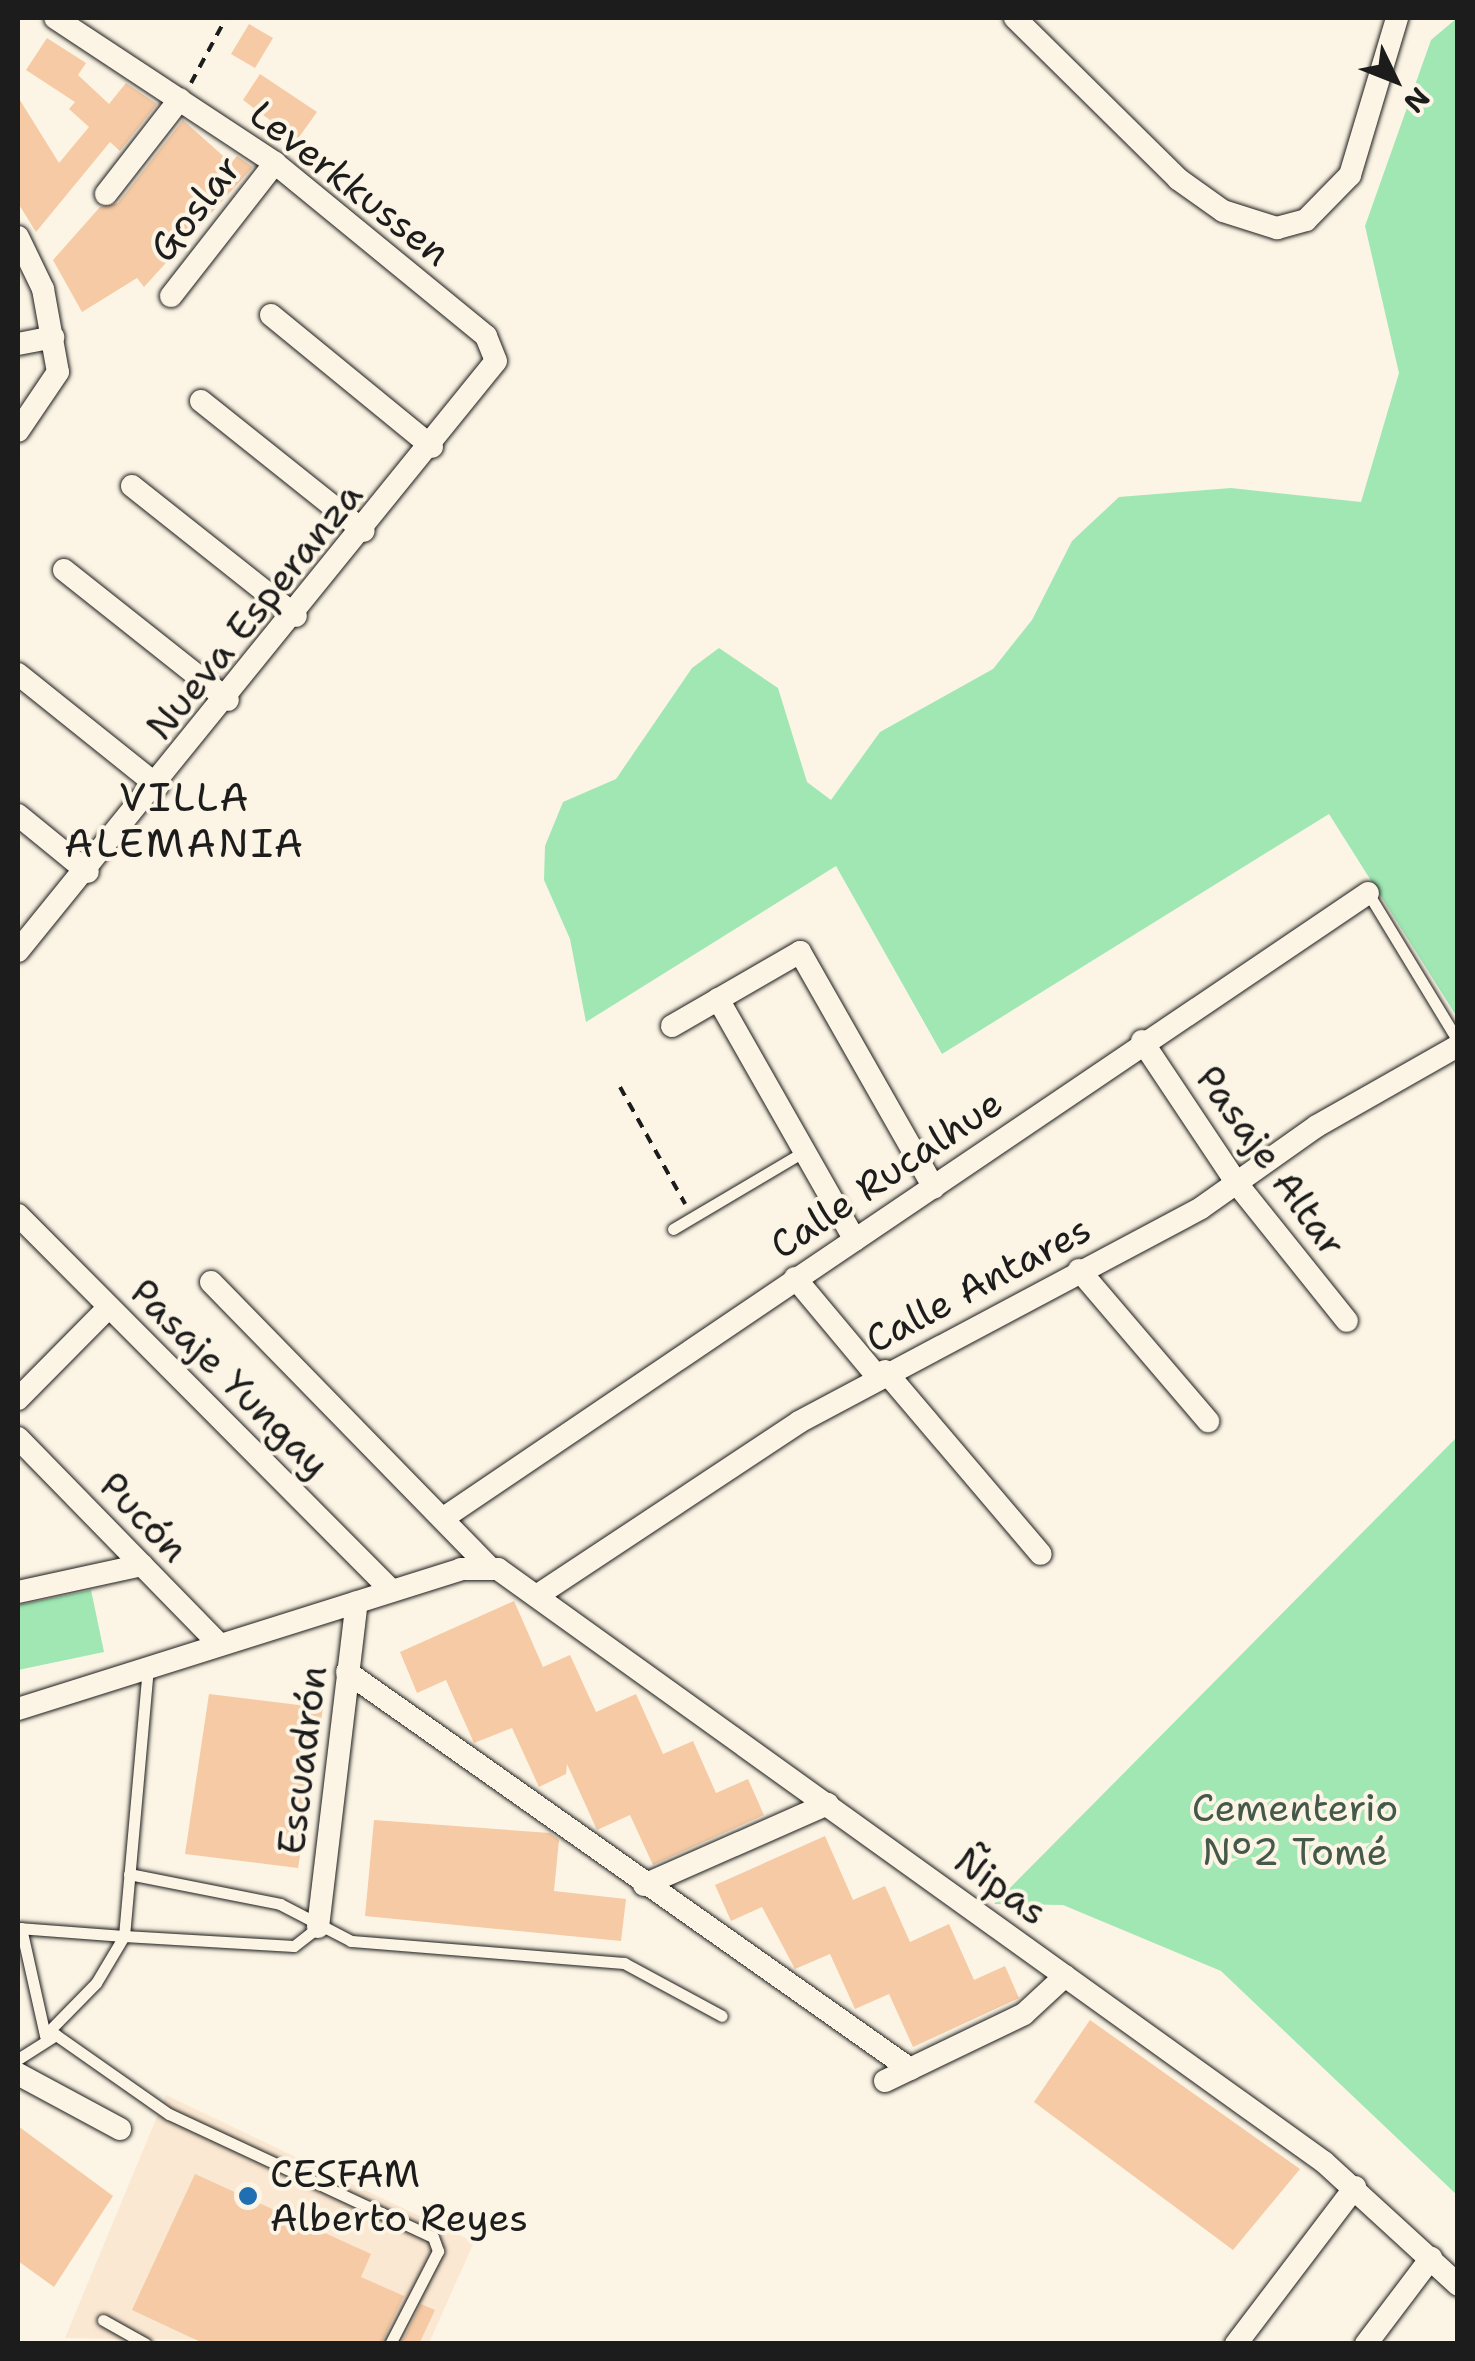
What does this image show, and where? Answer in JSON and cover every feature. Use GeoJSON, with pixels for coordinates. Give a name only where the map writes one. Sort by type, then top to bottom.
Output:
{"type":"FeatureCollection","features":[{"type":"Feature","properties":{"kind":"street","name":"Leverkkussen"},"geometry":{"type":"LineString","coordinates":[[55,18],[275,163],[486,336],[496,354]]}},
{"type":"Feature","properties":{"kind":"street"},"geometry":{"type":"LineString","coordinates":[[1015,18],[1211,204],[1269,228],[1316,213],[1359,158],[1398,18]]}},
{"type":"Feature","properties":{"kind":"street"},"geometry":{"type":"LineString","coordinates":[[106,194],[180,99]]}},
{"type":"Feature","properties":{"kind":"street","name":"Goslar"},"geometry":{"type":"LineString","coordinates":[[171,296],[275,163]]}},
{"type":"Feature","properties":{"kind":"street"},"geometry":{"type":"LineString","coordinates":[[18,237],[53,336],[56,378],[18,431]]}},
{"type":"Feature","properties":{"kind":"street"},"geometry":{"type":"LineString","coordinates":[[270,315],[432,447]]}},
{"type":"Feature","properties":{"kind":"street"},"geometry":{"type":"LineString","coordinates":[[18,344],[53,336]]}},
{"type":"Feature","properties":{"kind":"street","name":"Nueva Esperanza"},"geometry":{"type":"LineString","coordinates":[[18,951],[88,872],[432,447],[496,354]]}},
{"type":"Feature","properties":{"kind":"street"},"geometry":{"type":"LineString","coordinates":[[201,401],[364,531]]}},
{"type":"Feature","properties":{"kind":"street"},"geometry":{"type":"LineString","coordinates":[[132,486],[296,616]]}},
{"type":"Feature","properties":{"kind":"street"},"geometry":{"type":"LineString","coordinates":[[64,570],[228,700]]}},
{"type":"Feature","properties":{"kind":"street"},"geometry":{"type":"LineString","coordinates":[[18,674],[158,786]]}},
{"type":"Feature","properties":{"kind":"street"},"geometry":{"type":"LineString","coordinates":[[18,814],[88,872]]}},
{"type":"Feature","properties":{"kind":"street","name":"Calle Rucalhue"},"geometry":{"type":"LineString","coordinates":[[445,1517],[1368,892]]}},
{"type":"Feature","properties":{"kind":"street"},"geometry":{"type":"LineString","coordinates":[[672,1026],[800,952],[934,1188]]}},
{"type":"Feature","properties":{"kind":"street"},"geometry":{"type":"LineString","coordinates":[[718,999],[855,1240]]}},
{"type":"Feature","properties":{"kind":"street","name":"Pasaje Altar"},"geometry":{"type":"LineString","coordinates":[[1142,1042],[1238,1185],[1347,1321]]}},
{"type":"Feature","properties":{"kind":"street","name":"Calle Antares"},"geometry":{"type":"LineString","coordinates":[[538,1595],[881,1374],[1238,1185],[1316,1126],[1458,1044]]}},
{"type":"Feature","properties":{"kind":"street","name":"Pasaje Yungay"},"geometry":{"type":"LineString","coordinates":[[18,1215],[392,1591]]}},
{"type":"Feature","properties":{"kind":"street"},"geometry":{"type":"LineString","coordinates":[[1079,1270],[1208,1421]]}},
{"type":"Feature","properties":{"kind":"street"},"geometry":{"type":"LineString","coordinates":[[795,1278],[1042,1554]]}},
{"type":"Feature","properties":{"kind":"street","name":"Ñipas"},"geometry":{"type":"LineString","coordinates":[[211,1282],[445,1517],[488,1566],[538,1595],[1355,2187],[1458,2285]]}},
{"type":"Feature","properties":{"kind":"street"},"geometry":{"type":"LineString","coordinates":[[18,1398],[109,1308]]}},
{"type":"Feature","properties":{"kind":"street","name":"Pucón"},"geometry":{"type":"LineString","coordinates":[[18,1438],[220,1645]]}},
{"type":"Feature","properties":{"kind":"street"},"geometry":{"type":"LineString","coordinates":[[18,1592],[142,1565]]}},
{"type":"Feature","properties":{"kind":"street"},"geometry":{"type":"LineString","coordinates":[[18,1709],[392,1591],[488,1566]]}},
{"type":"Feature","properties":{"kind":"street","name":"Escuadrón"},"geometry":{"type":"LineString","coordinates":[[318,1926],[357,1602]]}},
{"type":"Feature","properties":{"kind":"street"},"geometry":{"type":"LineString","coordinates":[[347,1672],[910,2069]]}},
{"type":"Feature","properties":{"kind":"street"},"geometry":{"type":"LineString","coordinates":[[644,1885],[828,1804]]}},
{"type":"Feature","properties":{"kind":"street"},"geometry":{"type":"LineString","coordinates":[[885,2081],[1024,2014],[1065,1976]]}},
{"type":"Feature","properties":{"kind":"street"},"geometry":{"type":"LineString","coordinates":[[18,2074],[120,2129]]}},
{"type":"Feature","properties":{"kind":"street"},"geometry":{"type":"LineString","coordinates":[[1236,2344],[1355,2187]]}},
{"type":"Feature","properties":{"kind":"street"},"geometry":{"type":"LineString","coordinates":[[1366,2344],[1431,2258]]}},
{"type":"Feature","properties":{"kind":"lane"},"geometry":{"type":"LineString","coordinates":[[1368,892],[1458,1044]]}},
{"type":"Feature","properties":{"kind":"lane"},"geometry":{"type":"LineString","coordinates":[[673,1229],[803,1152]]}},
{"type":"Feature","properties":{"kind":"lane"},"geometry":{"type":"LineString","coordinates":[[18,2059],[96,1983],[124,1936],[148,1668]]}},
{"type":"Feature","properties":{"kind":"lane"},"geometry":{"type":"LineString","coordinates":[[129,1874],[280,1904],[351,1941],[624,1962],[722,2016]]}},
{"type":"Feature","properties":{"kind":"lane"},"geometry":{"type":"LineString","coordinates":[[318,1926],[294,1946],[19,1928],[45,2035],[169,2114],[434,2238],[438,2251],[390,2344]]}},
{"type":"Feature","properties":{"kind":"lane"},"geometry":{"type":"LineString","coordinates":[[103,2320],[146,2344]]}},
{"type":"Feature","properties":{"kind":"path"},"geometry":{"type":"LineString","coordinates":[[180,99],[226,18]]}},
{"type":"Feature","properties":{"kind":"path"},"geometry":{"type":"LineString","coordinates":[[620,1087],[692,1217]]}},
{"type":"Feature","properties":{"kind":"shaded area","name":"CESFAM Alberto Reyes"},"geometry":{"type":"Polygon","coordinates":[[[166,2095],[474,2242],[429,2343],[65,2338],[166,2095]]]}},
{"type":"Feature","properties":{"kind":"green space"},"geometry":{"type":"Polygon","coordinates":[[[1457,18],[1457,1017],[1329,814],[942,1054],[836,866],[586,1022],[570,939],[544,880],[545,846],[563,802],[616,779],[692,668],[719,648],[778,688],[807,782],[831,800],[880,732],[993,669],[1032,620],[1072,541],[1119,497],[1231,488],[1361,502],[1399,373],[1365,226],[1431,40],[1457,18]]]}},
{"type":"Feature","properties":{"kind":"green space","name":"Cementerio N°2 Tomé"},"geometry":{"type":"Polygon","coordinates":[[[1457,1437],[1457,2195],[1221,1971],[1063,1905],[994,1904],[1457,1437]]]}},
{"type":"Feature","properties":{"kind":"green space"},"geometry":{"type":"Polygon","coordinates":[[[91,1590],[104,1652],[18,1670],[18,1605],[91,1590]]]}},
{"type":"Feature","properties":{"kind":"building"},"geometry":{"type":"Polygon","coordinates":[[[249,24],[273,38],[255,68],[231,54],[249,24]]]}},
{"type":"Feature","properties":{"kind":"building"},"geometry":{"type":"Polygon","coordinates":[[[47,38],[86,63],[78,75],[109,104],[126,83],[157,104],[120,151],[110,142],[36,232],[18,203],[18,97],[59,163],[89,127],[69,109],[75,102],[26,70],[47,38]]]}},
{"type":"Feature","properties":{"kind":"building"},"geometry":{"type":"Polygon","coordinates":[[[260,74],[317,112],[297,140],[243,100],[260,74]]]}},
{"type":"Feature","properties":{"kind":"building"},"geometry":{"type":"Polygon","coordinates":[[[183,120],[231,163],[237,156],[253,167],[144,287],[137,278],[82,312],[53,260],[100,207],[118,203],[183,120]]]}},
{"type":"Feature","properties":{"kind":"building"},"geometry":{"type":"Polygon","coordinates":[[[514,1601],[543,1667],[570,1655],[596,1712],[636,1694],[663,1754],[693,1741],[716,1793],[748,1779],[764,1815],[653,1865],[630,1815],[597,1830],[567,1764],[566,1774],[539,1787],[512,1728],[474,1743],[446,1680],[417,1693],[400,1652],[514,1601]]]}},
{"type":"Feature","properties":{"kind":"building"},"geometry":{"type":"Polygon","coordinates":[[[209,1694],[323,1708],[298,1868],[185,1854],[209,1694]]]}},
{"type":"Feature","properties":{"kind":"building"},"geometry":{"type":"Polygon","coordinates":[[[374,1820],[550,1833],[559,1840],[554,1891],[626,1899],[621,1941],[365,1916],[374,1820]]]}},
{"type":"Feature","properties":{"kind":"building"},"geometry":{"type":"Polygon","coordinates":[[[825,1836],[853,1900],[885,1886],[910,1942],[949,1924],[974,1980],[1005,1966],[1019,1998],[913,2047],[889,1994],[855,2009],[830,1954],[795,1969],[762,1907],[731,1921],[715,1885],[825,1836]]]}},
{"type":"Feature","properties":{"kind":"building"},"geometry":{"type":"Polygon","coordinates":[[[1090,2020],[1300,2169],[1233,2250],[1034,2102],[1090,2020]]]}},
{"type":"Feature","properties":{"kind":"building"},"geometry":{"type":"Polygon","coordinates":[[[18,2126],[113,2196],[54,2287],[18,2261],[18,2126]]]}},
{"type":"Feature","properties":{"kind":"building"},"geometry":{"type":"Polygon","coordinates":[[[195,2174],[371,2254],[361,2277],[404,2296],[381,2344],[205,2344],[132,2310],[195,2174]]]}},
{"type":"Feature","properties":{"kind":"building"},"geometry":{"type":"Polygon","coordinates":[[[421,2304],[435,2310],[419,2344],[401,2344],[421,2304]]]}},
{"type":"Feature","properties":{"kind":"place","name":"CESFAM Alberto Reyes"},"geometry":{"type":"Point","coordinates":[248,2196]}},
{"type":"Feature","properties":{"kind":"district","name":"VILLA ALEMANIA"},"geometry":{"type":"Point","coordinates":[185,820]}}]}
